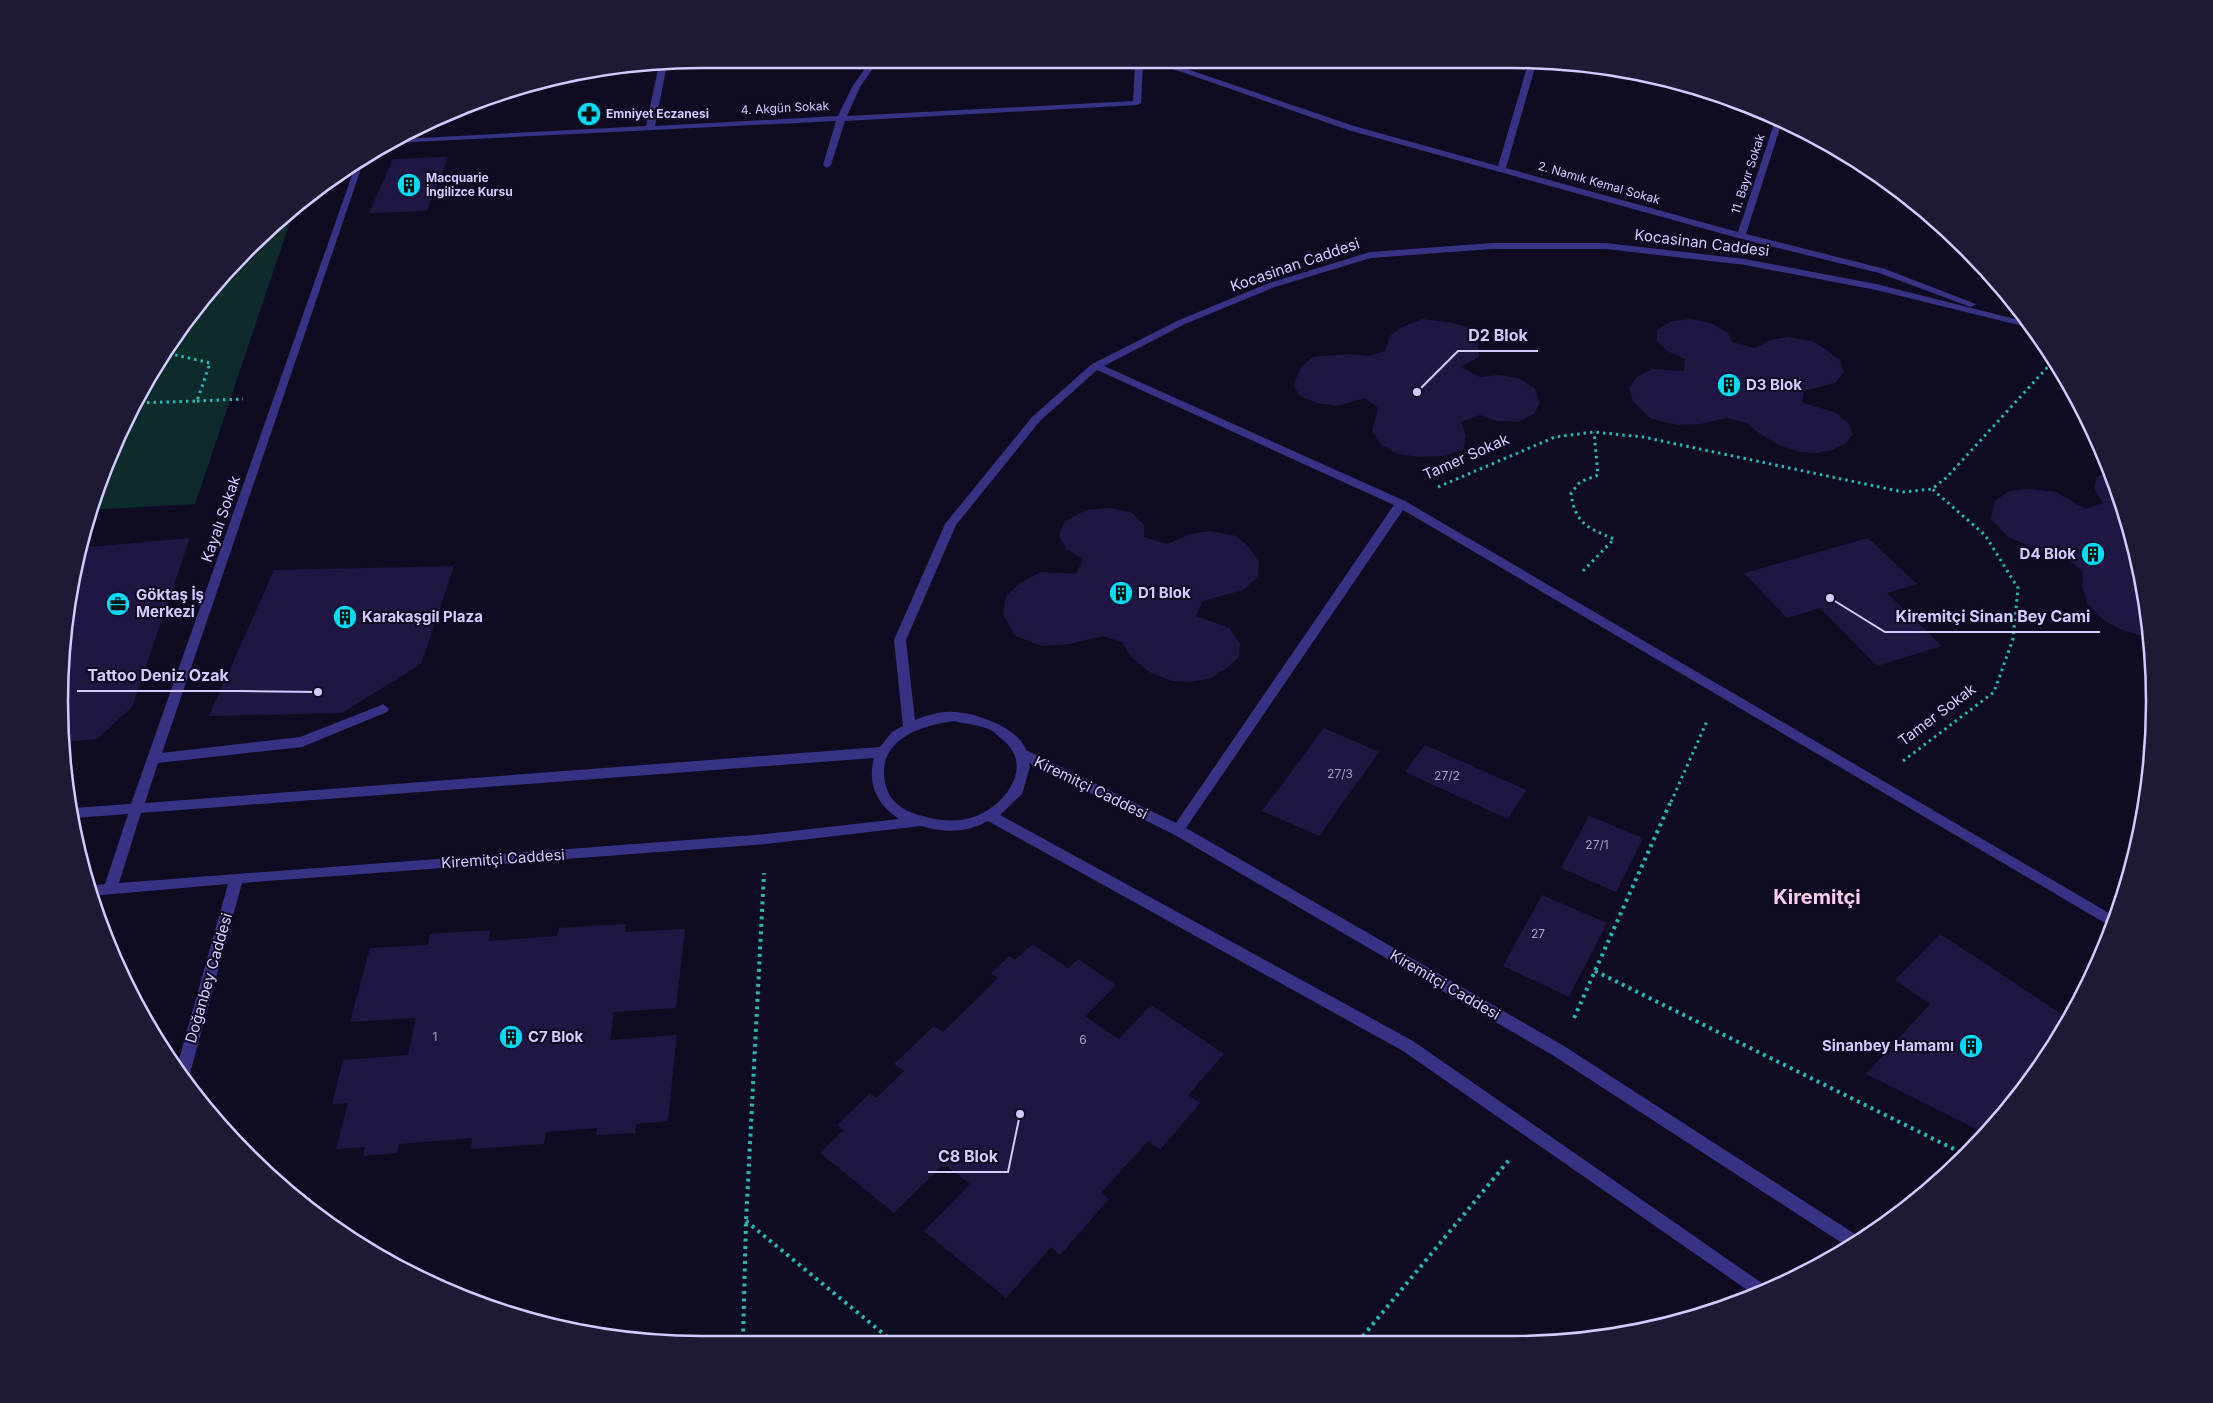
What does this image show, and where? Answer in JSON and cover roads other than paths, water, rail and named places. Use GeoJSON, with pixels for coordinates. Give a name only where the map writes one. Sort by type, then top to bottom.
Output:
{"type":"FeatureCollection","features":[{"type":"Feature","properties":{"kind":"street"},"geometry":{"type":"LineString","coordinates":[[827,165],[840,118],[868,68]]}},
{"type":"Feature","properties":{"kind":"street","name":"4. Akgün Sokak"},"geometry":{"type":"LineString","coordinates":[[404,142],[1137,103],[1139,68]]}},
{"type":"Feature","properties":{"kind":"street","name":"2. Namık Kemal Sokak"},"geometry":{"type":"LineString","coordinates":[[1175,68],[1351,128],[1741,236],[1882,271],[2019,322]]}},
{"type":"Feature","properties":{"kind":"street"},"geometry":{"type":"LineString","coordinates":[[1501,169],[1531,68]]}},
{"type":"Feature","properties":{"kind":"street"},"geometry":{"type":"LineString","coordinates":[[650,128],[662,69]]}},
{"type":"Feature","properties":{"kind":"street","name":"11. Bayır Sokak"},"geometry":{"type":"LineString","coordinates":[[1741,236],[1776,126]]}},
{"type":"Feature","properties":{"kind":"street","name":"Kayalı Sokak"},"geometry":{"type":"LineString","coordinates":[[110,890],[136,808],[359,168]]}},
{"type":"Feature","properties":{"kind":"street","name":"Kocasinan Caddesi"},"geometry":{"type":"LineString","coordinates":[[909,727],[902,678],[900,640],[951,524],[1036,419],[1096,366],[1182,322],[1272,286],[1370,255],[1492,246],[1606,246],[1745,262],[1876,287],[2020,324]]}},
{"type":"Feature","properties":{"kind":"street"},"geometry":{"type":"LineString","coordinates":[[1096,366],[1401,504],[2107,918]]}},
{"type":"Feature","properties":{"kind":"street"},"geometry":{"type":"LineString","coordinates":[[1178,830],[1401,504]]}},
{"type":"Feature","properties":{"kind":"street"},"geometry":{"type":"LineString","coordinates":[[153,759],[302,742],[383,709]]}},
{"type":"Feature","properties":{"kind":"street"},"geometry":{"type":"LineString","coordinates":[[954,716],[977,718],[997,726],[1013,738],[1022,754],[1024,771],[1020,788],[1008,804],[990,816],[966,824],[941,826],[917,822],[899,813],[884,800],[877,785],[876,768],[882,752],[893,738],[909,727],[931,719],[954,716]]}},
{"type":"Feature","properties":{"kind":"street"},"geometry":{"type":"LineString","coordinates":[[78,813],[882,752]]}},
{"type":"Feature","properties":{"kind":"street","name":"Kiremitçi Caddesi"},"geometry":{"type":"LineString","coordinates":[[1022,754],[1178,830],[1559,1051],[1849,1238]]}},
{"type":"Feature","properties":{"kind":"street"},"geometry":{"type":"LineString","coordinates":[[990,816],[1408,1046],[1755,1286]]}},
{"type":"Feature","properties":{"kind":"street","name":"Kiremitçi Caddesi"},"geometry":{"type":"LineString","coordinates":[[97,891],[237,878],[766,839],[917,822]]}},
{"type":"Feature","properties":{"kind":"street","name":"Doğanbey Caddesi"},"geometry":{"type":"LineString","coordinates":[[184,1067],[237,878]]}},
{"type":"Feature","properties":{"kind":"place","name":"Emniyet Eczanesi"},"geometry":{"type":"Point","coordinates":[589,114]}},
{"type":"Feature","properties":{"kind":"place","name":"Macquarie İngilizce Kursu"},"geometry":{"type":"Point","coordinates":[409,185]}},
{"type":"Feature","properties":{"kind":"place","name":"D3 Blok"},"geometry":{"type":"Point","coordinates":[1729,385]}},
{"type":"Feature","properties":{"kind":"place","name":"D2 Blok"},"geometry":{"type":"Point","coordinates":[1417,392]}},
{"type":"Feature","properties":{"kind":"place","name":"D4 Blok"},"geometry":{"type":"Point","coordinates":[2093,554]}},
{"type":"Feature","properties":{"kind":"place","name":"D1 Blok"},"geometry":{"type":"Point","coordinates":[1121,593]}},
{"type":"Feature","properties":{"kind":"place","name":"Kiremitçi Sinan Bey Cami"},"geometry":{"type":"Point","coordinates":[1830,598]}},
{"type":"Feature","properties":{"kind":"place","name":"Göktaş İş Merkezi"},"geometry":{"type":"Point","coordinates":[118,604]}},
{"type":"Feature","properties":{"kind":"place","name":"Karakaşgil Plaza"},"geometry":{"type":"Point","coordinates":[345,617]}},
{"type":"Feature","properties":{"kind":"place","name":"Tattoo Deniz Ozak"},"geometry":{"type":"Point","coordinates":[318,692]}},
{"type":"Feature","properties":{"kind":"place","name":"C7 Blok"},"geometry":{"type":"Point","coordinates":[511,1037]}},
{"type":"Feature","properties":{"kind":"place","name":"Sinanbey Hamamı"},"geometry":{"type":"Point","coordinates":[1971,1046]}},
{"type":"Feature","properties":{"kind":"place","name":"C8 Blok"},"geometry":{"type":"Point","coordinates":[1020,1114]}},
{"type":"Feature","properties":{"kind":"district","name":"Kiremitçi"},"geometry":{"type":"Point","coordinates":[1817,897]}}]}
